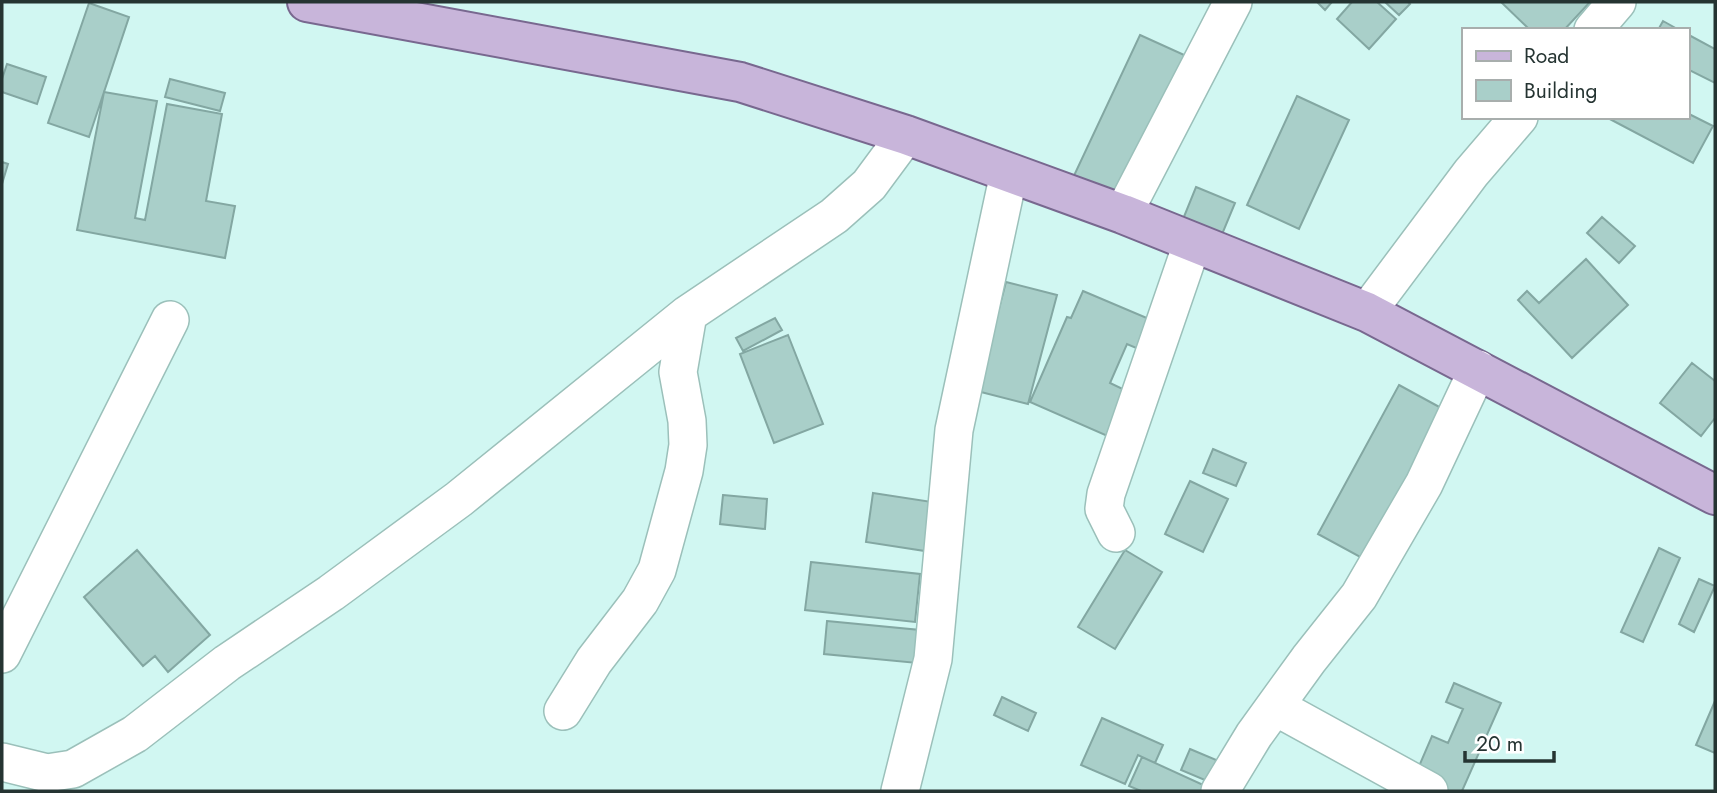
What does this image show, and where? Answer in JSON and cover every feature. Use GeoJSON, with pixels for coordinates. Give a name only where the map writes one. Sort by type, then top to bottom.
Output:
{"type":"FeatureCollection","features":[{"type":"Feature","properties":{"kind":"main road"},"geometry":{"type":"LineString","coordinates":[[307,2],[740,82],[906,135],[1124,215],[1367,312],[1715,495]]}},
{"type":"Feature","properties":{"kind":"street"},"geometry":{"type":"LineString","coordinates":[[1124,215],[1233,2]]}},
{"type":"Feature","properties":{"kind":"street"},"geometry":{"type":"LineString","coordinates":[[1595,28],[1616,2]]}},
{"type":"Feature","properties":{"kind":"street"},"geometry":{"type":"LineString","coordinates":[[1367,312],[1471,173],[1517,119]]}},
{"type":"Feature","properties":{"kind":"street"},"geometry":{"type":"LineString","coordinates":[[2,762],[47,773],[73,769],[135,734],[227,663],[331,593],[459,499],[688,314],[834,216],[869,185],[906,135]]}},
{"type":"Feature","properties":{"kind":"street"},"geometry":{"type":"LineString","coordinates":[[900,791],[933,659],[954,430],[1009,173]]}},
{"type":"Feature","properties":{"kind":"street"},"geometry":{"type":"LineString","coordinates":[[1116,533],[1104,509],[1105,494],[1192,244]]}},
{"type":"Feature","properties":{"kind":"street"},"geometry":{"type":"LineString","coordinates":[[563,710],[594,661],[640,601],[657,570],[684,471],[688,445],[687,421],[678,372],[688,314]]}},
{"type":"Feature","properties":{"kind":"street"},"geometry":{"type":"LineString","coordinates":[[2,654],[170,320]]}},
{"type":"Feature","properties":{"kind":"street"},"geometry":{"type":"LineString","coordinates":[[628,363],[678,372]]}},
{"type":"Feature","properties":{"kind":"street"},"geometry":{"type":"LineString","coordinates":[[1220,791],[1254,734],[1359,596],[1424,484],[1478,369]]}},
{"type":"Feature","properties":{"kind":"street"},"geometry":{"type":"LineString","coordinates":[[1276,707],[1429,791]]}},
{"type":"Feature","properties":{"kind":"building"},"geometry":{"type":"Polygon","coordinates":[[[1317,2],[1332,2],[1325,10],[1317,2]]]}},
{"type":"Feature","properties":{"kind":"building"},"geometry":{"type":"Polygon","coordinates":[[[1352,2],[1377,2],[1396,19],[1369,49],[1337,19],[1352,2]]]}},
{"type":"Feature","properties":{"kind":"building"},"geometry":{"type":"Polygon","coordinates":[[[1385,2],[1408,2],[1410,4],[1399,15],[1385,2]]]}},
{"type":"Feature","properties":{"kind":"building"},"geometry":{"type":"Polygon","coordinates":[[[1501,2],[1590,2],[1566,28],[1528,28],[1501,2]]]}},
{"type":"Feature","properties":{"kind":"building"},"geometry":{"type":"Polygon","coordinates":[[[89,3],[129,17],[89,137],[48,123],[89,3]]]}},
{"type":"Feature","properties":{"kind":"building"},"geometry":{"type":"Polygon","coordinates":[[[1663,21],[1675,28],[1659,28],[1663,21]]]}},
{"type":"Feature","properties":{"kind":"building"},"geometry":{"type":"Polygon","coordinates":[[[1140,35],[1193,59],[1124,206],[1071,182],[1140,35]]]}},
{"type":"Feature","properties":{"kind":"building"},"geometry":{"type":"Polygon","coordinates":[[[1689,35],[1715,49],[1715,83],[1689,70],[1689,35]]]}},
{"type":"Feature","properties":{"kind":"building"},"geometry":{"type":"Polygon","coordinates":[[[7,64],[46,77],[37,104],[2,92],[2,79],[7,64]]]}},
{"type":"Feature","properties":{"kind":"building"},"geometry":{"type":"Polygon","coordinates":[[[170,79],[225,93],[220,111],[165,97],[170,79]]]}},
{"type":"Feature","properties":{"kind":"building"},"geometry":{"type":"Polygon","coordinates":[[[104,92],[157,101],[135,218],[145,220],[167,104],[222,114],[206,201],[235,206],[225,258],[77,230],[104,92]]]}},
{"type":"Feature","properties":{"kind":"building"},"geometry":{"type":"Polygon","coordinates":[[[1297,96],[1349,120],[1299,229],[1247,205],[1297,96]]]}},
{"type":"Feature","properties":{"kind":"building"},"geometry":{"type":"Polygon","coordinates":[[[1689,114],[1713,126],[1693,163],[1610,119],[1689,119],[1689,114]]]}},
{"type":"Feature","properties":{"kind":"building"},"geometry":{"type":"Polygon","coordinates":[[[2,162],[8,164],[2,184],[2,162]]]}},
{"type":"Feature","properties":{"kind":"building"},"geometry":{"type":"Polygon","coordinates":[[[1196,187],[1235,203],[1218,244],[1179,229],[1196,187]]]}},
{"type":"Feature","properties":{"kind":"building"},"geometry":{"type":"Polygon","coordinates":[[[1602,217],[1635,246],[1619,263],[1587,233],[1602,217]]]}},
{"type":"Feature","properties":{"kind":"building"},"geometry":{"type":"Polygon","coordinates":[[[1586,259],[1628,305],[1572,358],[1518,300],[1527,291],[1539,303],[1586,259]]]}},
{"type":"Feature","properties":{"kind":"building"},"geometry":{"type":"Polygon","coordinates":[[[1006,282],[1057,295],[1028,404],[977,391],[1006,282]]]}},
{"type":"Feature","properties":{"kind":"building"},"geometry":{"type":"Polygon","coordinates":[[[1083,291],[1161,324],[1148,353],[1127,344],[1110,383],[1131,393],[1112,438],[1030,402],[1067,317],[1071,318],[1083,291]]]}},
{"type":"Feature","properties":{"kind":"building"},"geometry":{"type":"Polygon","coordinates":[[[775,318],[782,330],[743,351],[736,338],[775,318]]]}},
{"type":"Feature","properties":{"kind":"building"},"geometry":{"type":"Polygon","coordinates":[[[788,335],[823,424],[774,443],[740,354],[788,335]]]}},
{"type":"Feature","properties":{"kind":"building"},"geometry":{"type":"Polygon","coordinates":[[[1692,363],[1715,381],[1715,418],[1701,436],[1660,403],[1692,363]]]}},
{"type":"Feature","properties":{"kind":"building"},"geometry":{"type":"Polygon","coordinates":[[[1399,385],[1454,415],[1373,564],[1318,534],[1399,385]]]}},
{"type":"Feature","properties":{"kind":"building"},"geometry":{"type":"Polygon","coordinates":[[[1213,449],[1246,463],[1236,486],[1203,473],[1213,449]]]}},
{"type":"Feature","properties":{"kind":"building"},"geometry":{"type":"Polygon","coordinates":[[[1190,481],[1228,499],[1203,552],[1165,534],[1190,481]]]}},
{"type":"Feature","properties":{"kind":"building"},"geometry":{"type":"Polygon","coordinates":[[[873,493],[932,502],[925,551],[866,542],[873,493]]]}},
{"type":"Feature","properties":{"kind":"building"},"geometry":{"type":"Polygon","coordinates":[[[723,495],[767,499],[765,529],[720,524],[723,495]]]}},
{"type":"Feature","properties":{"kind":"building"},"geometry":{"type":"Polygon","coordinates":[[[1659,548],[1680,558],[1643,642],[1621,632],[1659,548]]]}},
{"type":"Feature","properties":{"kind":"building"},"geometry":{"type":"Polygon","coordinates":[[[137,550],[210,635],[168,672],[155,656],[143,666],[84,597],[137,550]]]}},
{"type":"Feature","properties":{"kind":"building"},"geometry":{"type":"Polygon","coordinates":[[[1125,550],[1162,572],[1115,649],[1078,627],[1125,550]]]}},
{"type":"Feature","properties":{"kind":"building"},"geometry":{"type":"Polygon","coordinates":[[[811,562],[920,574],[915,622],[805,610],[811,562]]]}},
{"type":"Feature","properties":{"kind":"building"},"geometry":{"type":"Polygon","coordinates":[[[1699,579],[1715,586],[1694,632],[1679,624],[1699,579]]]}},
{"type":"Feature","properties":{"kind":"building"},"geometry":{"type":"Polygon","coordinates":[[[827,621],[920,630],[917,663],[824,654],[827,621]]]}},
{"type":"Feature","properties":{"kind":"building"},"geometry":{"type":"Polygon","coordinates":[[[1454,683],[1501,703],[1462,791],[1443,791],[1414,778],[1432,736],[1448,743],[1463,709],[1446,702],[1454,683]]]}},
{"type":"Feature","properties":{"kind":"building"},"geometry":{"type":"Polygon","coordinates":[[[1002,697],[1036,713],[1028,731],[994,715],[1002,697]]]}},
{"type":"Feature","properties":{"kind":"building"},"geometry":{"type":"Polygon","coordinates":[[[1715,701],[1715,753],[1696,745],[1715,701]]]}},
{"type":"Feature","properties":{"kind":"building"},"geometry":{"type":"Polygon","coordinates":[[[1102,718],[1163,745],[1155,763],[1138,755],[1125,784],[1081,765],[1102,718]]]}},
{"type":"Feature","properties":{"kind":"building"},"geometry":{"type":"Polygon","coordinates":[[[1190,749],[1228,765],[1219,786],[1181,770],[1190,749]]]}},
{"type":"Feature","properties":{"kind":"building"},"geometry":{"type":"Polygon","coordinates":[[[1142,757],[1212,789],[1141,791],[1129,786],[1142,757]]]}}]}
